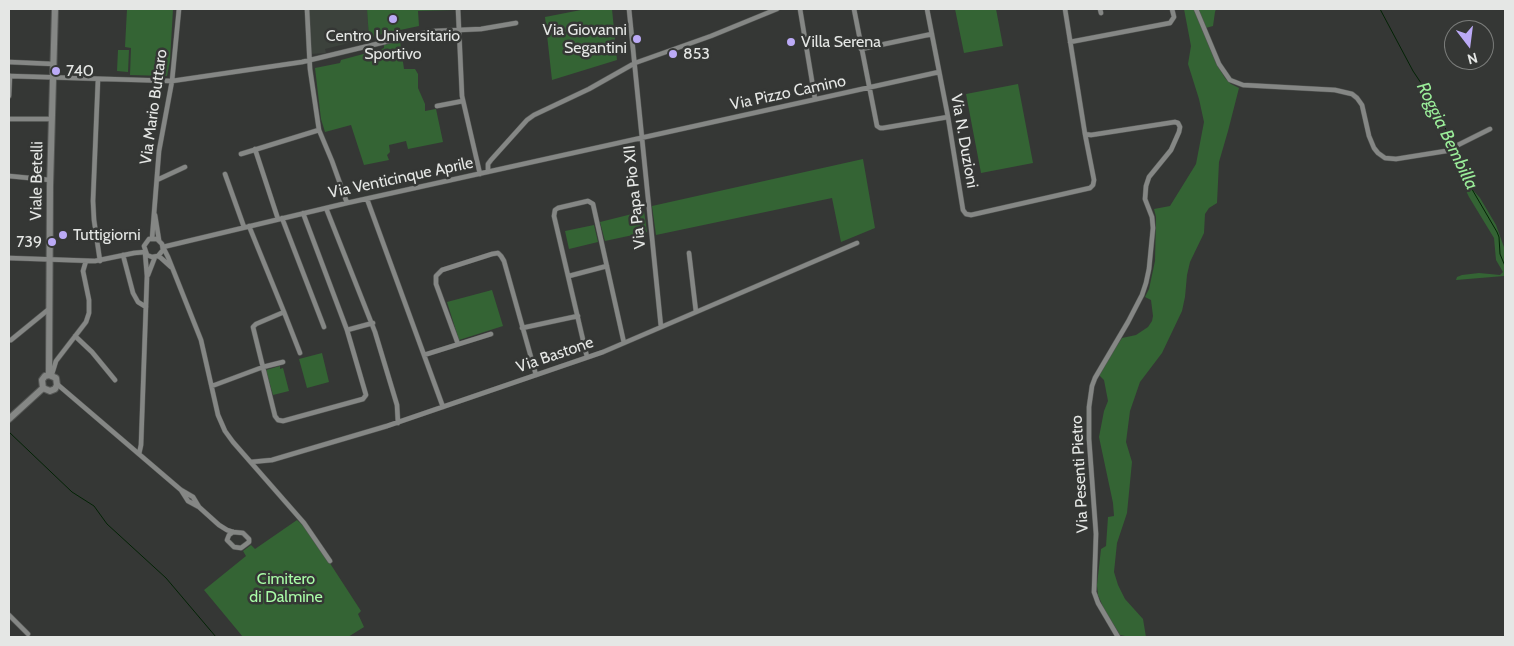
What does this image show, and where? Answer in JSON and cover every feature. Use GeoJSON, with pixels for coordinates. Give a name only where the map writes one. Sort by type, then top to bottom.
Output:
{"type":"FeatureCollection","features":[{"type":"Feature","properties":{"kind":"street","name":"Viale Betelli"},"geometry":{"type":"LineString","coordinates":[[50,375],[50,180],[55,9]]}},
{"type":"Feature","properties":{"kind":"street","name":"Via Mario Buttaro"},"geometry":{"type":"LineString","coordinates":[[154,209],[159,151],[172,81],[178,9]]}},
{"type":"Feature","properties":{"kind":"street"},"geometry":{"type":"LineString","coordinates":[[307,9],[310,60],[319,130],[347,203]]}},
{"type":"Feature","properties":{"kind":"street"},"geometry":{"type":"LineString","coordinates":[[458,9],[460,81],[480,174]]}},
{"type":"Feature","properties":{"kind":"street"},"geometry":{"type":"LineString","coordinates":[[629,9],[635,63]]}},
{"type":"Feature","properties":{"kind":"street"},"geometry":{"type":"LineString","coordinates":[[760,9],[760,16]]}},
{"type":"Feature","properties":{"kind":"street","name":"Via Venticinque Aprile"},"geometry":{"type":"LineString","coordinates":[[163,247],[280,218],[488,172],[488,165],[491,160],[531,116],[589,90],[635,63],[777,9]]}},
{"type":"Feature","properties":{"kind":"street"},"geometry":{"type":"LineString","coordinates":[[800,9],[816,99]]}},
{"type":"Feature","properties":{"kind":"street"},"geometry":{"type":"LineString","coordinates":[[854,9],[860,49],[876,124],[880,128],[948,116]]}},
{"type":"Feature","properties":{"kind":"street","name":"Via N. Duzioni"},"geometry":{"type":"LineString","coordinates":[[928,9],[963,210],[966,214],[970,215],[1090,188],[1094,180],[1086,134]]}},
{"type":"Feature","properties":{"kind":"street"},"geometry":{"type":"LineString","coordinates":[[1065,9],[1086,134]]}},
{"type":"Feature","properties":{"kind":"street"},"geometry":{"type":"LineString","coordinates":[[1070,42],[1170,23],[1174,19],[1172,9]]}},
{"type":"Feature","properties":{"kind":"street"},"geometry":{"type":"LineString","coordinates":[[1196,9],[1217,60],[1229,79],[1241,85],[1337,91],[1355,96],[1362,108],[1373,147],[1385,158],[1396,159],[1448,151],[1490,129]]}},
{"type":"Feature","properties":{"kind":"street"},"geometry":{"type":"LineString","coordinates":[[9,96],[10,76],[172,81],[310,60],[435,31],[481,29],[516,23]]}},
{"type":"Feature","properties":{"kind":"street"},"geometry":{"type":"LineString","coordinates":[[860,49],[932,34]]}},
{"type":"Feature","properties":{"kind":"street"},"geometry":{"type":"LineString","coordinates":[[9,62],[54,64]]}},
{"type":"Feature","properties":{"kind":"street","name":"Via Papa Pio XII"},"geometry":{"type":"LineString","coordinates":[[635,63],[661,327]]}},
{"type":"Feature","properties":{"kind":"street","name":"Via Pizzo Camino"},"geometry":{"type":"LineString","coordinates":[[488,172],[939,72]]}},
{"type":"Feature","properties":{"kind":"street"},"geometry":{"type":"LineString","coordinates":[[98,79],[93,201],[100,260]]}},
{"type":"Feature","properties":{"kind":"street"},"geometry":{"type":"LineString","coordinates":[[437,106],[463,101]]}},
{"type":"Feature","properties":{"kind":"street"},"geometry":{"type":"LineString","coordinates":[[9,119],[52,119]]}},
{"type":"Feature","properties":{"kind":"street","name":"Via Pesenti Pietro"},"geometry":{"type":"LineString","coordinates":[[1086,134],[1176,122],[1180,127],[1172,150],[1149,177],[1146,186],[1145,201],[1151,214],[1153,226],[1150,265],[1146,283],[1132,315],[1095,378],[1089,407],[1089,445],[1096,534],[1094,590],[1098,603],[1118,637]]}},
{"type":"Feature","properties":{"kind":"street"},"geometry":{"type":"LineString","coordinates":[[241,154],[319,130]]}},
{"type":"Feature","properties":{"kind":"street"},"geometry":{"type":"LineString","coordinates":[[255,149],[280,218],[324,327]]}},
{"type":"Feature","properties":{"kind":"street"},"geometry":{"type":"LineString","coordinates":[[157,180],[185,167]]}},
{"type":"Feature","properties":{"kind":"street"},"geometry":{"type":"LineString","coordinates":[[225,174],[300,353]]}},
{"type":"Feature","properties":{"kind":"street"},"geometry":{"type":"LineString","coordinates":[[9,176],[50,180]]}},
{"type":"Feature","properties":{"kind":"street"},"geometry":{"type":"LineString","coordinates":[[367,199],[443,407]]}},
{"type":"Feature","properties":{"kind":"street"},"geometry":{"type":"LineString","coordinates":[[587,357],[554,214],[555,210],[559,207],[586,201],[592,203],[624,343]]}},
{"type":"Feature","properties":{"kind":"street"},"geometry":{"type":"LineString","coordinates":[[326,208],[373,323],[397,405],[398,423]]}},
{"type":"Feature","properties":{"kind":"street"},"geometry":{"type":"LineString","coordinates":[[152,239],[154,209]]}},
{"type":"Feature","properties":{"kind":"street"},"geometry":{"type":"LineString","coordinates":[[154,209],[159,240],[174,271],[200,340],[218,415],[223,428],[304,523],[330,561]]}},
{"type":"Feature","properties":{"kind":"street"},"geometry":{"type":"LineString","coordinates":[[284,312],[253,326],[275,416],[280,421],[284,421],[364,399],[366,394],[347,330],[303,213]]}},
{"type":"Feature","properties":{"kind":"street"},"geometry":{"type":"LineString","coordinates":[[139,454],[141,444],[147,276],[145,244],[152,239],[159,240]]}},
{"type":"Feature","properties":{"kind":"street","name":"Via Bastone"},"geometry":{"type":"LineString","coordinates":[[251,462],[274,460],[398,423],[587,357],[858,243]]}},
{"type":"Feature","properties":{"kind":"street"},"geometry":{"type":"LineString","coordinates":[[147,276],[157,257],[162,252],[163,247]]}},
{"type":"Feature","properties":{"kind":"street"},"geometry":{"type":"LineString","coordinates":[[9,258],[86,261],[145,252],[150,256],[165,260],[174,271]]}},
{"type":"Feature","properties":{"kind":"street"},"geometry":{"type":"LineString","coordinates":[[458,344],[436,284],[436,276],[442,270],[494,253],[500,254],[504,259],[536,375]]}},
{"type":"Feature","properties":{"kind":"street"},"geometry":{"type":"LineString","coordinates":[[689,253],[696,312]]}},
{"type":"Feature","properties":{"kind":"street"},"geometry":{"type":"LineString","coordinates":[[123,255],[134,295],[138,302],[146,307]]}},
{"type":"Feature","properties":{"kind":"street"},"geometry":{"type":"LineString","coordinates":[[50,375],[56,361],[86,322],[90,311],[82,271],[86,261]]}},
{"type":"Feature","properties":{"kind":"street"},"geometry":{"type":"LineString","coordinates":[[569,276],[607,266]]}},
{"type":"Feature","properties":{"kind":"street"},"geometry":{"type":"LineString","coordinates":[[11,340],[49,309]]}},
{"type":"Feature","properties":{"kind":"street"},"geometry":{"type":"LineString","coordinates":[[522,328],[578,316]]}},
{"type":"Feature","properties":{"kind":"street"},"geometry":{"type":"LineString","coordinates":[[347,330],[373,323]]}},
{"type":"Feature","properties":{"kind":"street"},"geometry":{"type":"LineString","coordinates":[[424,355],[491,334]]}},
{"type":"Feature","properties":{"kind":"street"},"geometry":{"type":"LineString","coordinates":[[75,336],[92,352],[115,380]]}},
{"type":"Feature","properties":{"kind":"street"},"geometry":{"type":"LineString","coordinates":[[212,386],[262,367],[283,362]]}},
{"type":"Feature","properties":{"kind":"street"},"geometry":{"type":"LineString","coordinates":[[43,388],[42,380],[45,376],[50,375],[56,378],[57,384],[181,490],[193,497],[199,507],[219,525],[233,532],[243,533],[249,539],[249,542],[243,547],[233,546],[227,540],[219,525]]}},
{"type":"Feature","properties":{"kind":"street"},"geometry":{"type":"LineString","coordinates":[[43,388],[48,391],[52,390],[57,384]]}},
{"type":"Feature","properties":{"kind":"street"},"geometry":{"type":"LineString","coordinates":[[9,419],[43,388]]}},
{"type":"Feature","properties":{"kind":"street"},"geometry":{"type":"LineString","coordinates":[[227,540],[233,532]]}},
{"type":"Feature","properties":{"kind":"street"},"geometry":{"type":"LineString","coordinates":[[9,614],[28,634]]}},
{"type":"Feature","properties":{"kind":"shaded area"},"geometry":{"type":"Polygon","coordinates":[[[309,9],[367,9],[369,38],[325,49],[326,53],[311,54],[309,9]]]}},
{"type":"Feature","properties":{"kind":"green space"},"geometry":{"type":"Polygon","coordinates":[[[127,9],[173,9],[170,61],[167,76],[130,75],[131,48],[125,47],[127,9]]]}},
{"type":"Feature","properties":{"kind":"green space","name":"Centro Universitario Sportivo"},"geometry":{"type":"Polygon","coordinates":[[[367,9],[455,10],[418,11],[419,26],[369,38],[367,9]]]}},
{"type":"Feature","properties":{"kind":"green space"},"geometry":{"type":"Polygon","coordinates":[[[586,9],[612,9],[617,60],[552,80],[545,17],[586,9]]]}},
{"type":"Feature","properties":{"kind":"green space"},"geometry":{"type":"Polygon","coordinates":[[[955,9],[996,9],[1003,46],[964,53],[955,9]]]}},
{"type":"Feature","properties":{"kind":"green space"},"geometry":{"type":"Polygon","coordinates":[[[1184,9],[1216,9],[1213,26],[1202,29],[1216,63],[1225,78],[1239,88],[1219,162],[1217,203],[1209,208],[1205,214],[1204,233],[1190,262],[1182,311],[1162,353],[1140,382],[1130,411],[1126,442],[1132,462],[1127,513],[1117,543],[1114,572],[1125,599],[1143,619],[1146,637],[1130,637],[1120,635],[1098,595],[1097,585],[1101,549],[1106,546],[1108,517],[1114,516],[1099,437],[1108,401],[1104,380],[1098,374],[1122,338],[1136,335],[1148,327],[1152,321],[1151,300],[1145,297],[1149,289],[1155,261],[1156,217],[1154,209],[1170,206],[1196,164],[1204,122],[1188,64],[1191,46],[1184,9]]]}},
{"type":"Feature","properties":{"kind":"green space"},"geometry":{"type":"Polygon","coordinates":[[[400,41],[404,69],[415,69],[418,74],[418,88],[425,104],[425,111],[436,109],[443,142],[408,149],[406,141],[389,145],[390,152],[387,155],[389,160],[364,165],[351,125],[325,132],[321,119],[315,68],[340,63],[341,60],[382,49],[384,45],[400,41]]]}},
{"type":"Feature","properties":{"kind":"green space"},"geometry":{"type":"Polygon","coordinates":[[[118,50],[129,50],[128,72],[117,71],[118,50]]]}},
{"type":"Feature","properties":{"kind":"green space"},"geometry":{"type":"Polygon","coordinates":[[[1018,84],[1033,163],[981,173],[966,94],[1018,84]]]}},
{"type":"Feature","properties":{"kind":"green space"},"geometry":{"type":"Polygon","coordinates":[[[863,159],[875,228],[841,242],[832,198],[656,235],[652,206],[863,159]]]}},
{"type":"Feature","properties":{"kind":"green space"},"geometry":{"type":"Polygon","coordinates":[[[1456,159],[1472,189],[1480,198],[1496,225],[1505,250],[1505,279],[1504,276],[1456,280],[1457,277],[1462,275],[1479,273],[1500,275],[1503,272],[1496,260],[1494,238],[1469,197],[1452,162],[1456,159]]]}},
{"type":"Feature","properties":{"kind":"green space"},"geometry":{"type":"Polygon","coordinates":[[[644,211],[647,232],[605,241],[600,222],[644,211]]]}},
{"type":"Feature","properties":{"kind":"green space"},"geometry":{"type":"Polygon","coordinates":[[[594,225],[598,242],[569,249],[565,231],[594,225]]]}},
{"type":"Feature","properties":{"kind":"green space"},"geometry":{"type":"Polygon","coordinates":[[[492,290],[503,326],[459,340],[447,302],[492,290]]]}},
{"type":"Feature","properties":{"kind":"green space"},"geometry":{"type":"Polygon","coordinates":[[[322,353],[329,382],[307,388],[299,359],[322,353]]]}},
{"type":"Feature","properties":{"kind":"green space"},"geometry":{"type":"Polygon","coordinates":[[[280,366],[280,369],[283,368],[289,391],[273,395],[266,370],[280,366]]]}},
{"type":"Feature","properties":{"kind":"green space","name":"Cimitero di Dalmine"},"geometry":{"type":"Polygon","coordinates":[[[297,520],[309,531],[361,611],[358,614],[364,627],[348,637],[243,637],[204,590],[246,556],[243,551],[251,545],[255,549],[297,520]]]}},
{"type":"Feature","properties":{"kind":"waterway","name":"Roggia Bembilla"},"geometry":{"type":"LineString","coordinates":[[1380,9],[1413,71],[1437,110],[1453,145]]}},
{"type":"Feature","properties":{"kind":"waterway","name":"Roggia Bembilla"},"geometry":{"type":"LineString","coordinates":[[1455,149],[1463,172],[1497,232],[1500,254],[1505,266]]}},
{"type":"Feature","properties":{"kind":"waterway"},"geometry":{"type":"LineString","coordinates":[[9,432],[72,492],[94,506],[107,524],[166,578],[216,637]]}},
{"type":"Feature","properties":{"kind":"place","name":"Centro Universitario Sportivo"},"geometry":{"type":"Point","coordinates":[393,19]}},
{"type":"Feature","properties":{"kind":"place","name":"Via Giovanni Segantini"},"geometry":{"type":"Point","coordinates":[637,39]}},
{"type":"Feature","properties":{"kind":"place","name":"Villa Serena"},"geometry":{"type":"Point","coordinates":[791,42]}},
{"type":"Feature","properties":{"kind":"place","name":"853"},"geometry":{"type":"Point","coordinates":[673,54]}},
{"type":"Feature","properties":{"kind":"place","name":"740"},"geometry":{"type":"Point","coordinates":[56,71]}},
{"type":"Feature","properties":{"kind":"place","name":"Tuttigiorni"},"geometry":{"type":"Point","coordinates":[63,235]}},
{"type":"Feature","properties":{"kind":"place","name":"739"},"geometry":{"type":"Point","coordinates":[52,242]}}]}
